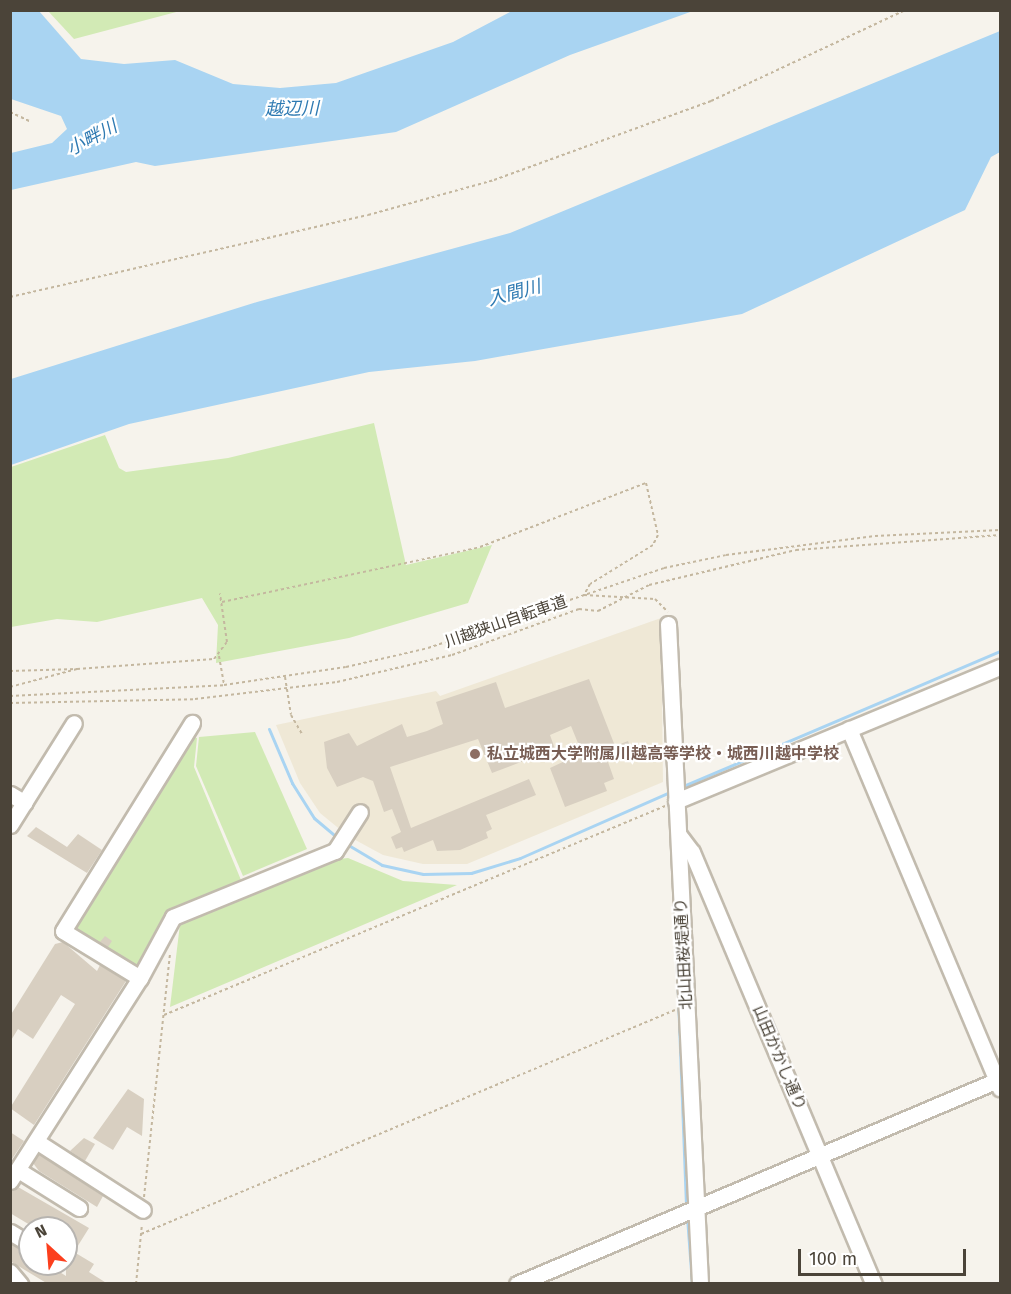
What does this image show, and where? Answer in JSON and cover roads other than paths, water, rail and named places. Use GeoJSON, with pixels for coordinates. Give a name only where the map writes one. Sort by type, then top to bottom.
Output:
{"type":"FeatureCollection","features":[{"type":"Feature","properties":{"kind":"street","name":"北山田桜堤通り"},"geometry":{"type":"LineString","coordinates":[[668,624],[700,1284]]}},
{"type":"Feature","properties":{"kind":"street"},"geometry":{"type":"LineString","coordinates":[[676,801],[1000,667]]}},
{"type":"Feature","properties":{"kind":"street"},"geometry":{"type":"LineString","coordinates":[[10,825],[74,723]]}},
{"type":"Feature","properties":{"kind":"street"},"geometry":{"type":"LineString","coordinates":[[140,978],[63,931],[192,723]]}},
{"type":"Feature","properties":{"kind":"street"},"geometry":{"type":"LineString","coordinates":[[517,1284],[820,1155],[999,1083],[849,729]]}},
{"type":"Feature","properties":{"kind":"street"},"geometry":{"type":"LineString","coordinates":[[10,794],[25,803]]}},
{"type":"Feature","properties":{"kind":"street"},"geometry":{"type":"LineString","coordinates":[[79,1208],[14,1176],[170,930],[173,917],[340,846],[360,812]]}},
{"type":"Feature","properties":{"kind":"street","name":"山田かかし通り"},"geometry":{"type":"LineString","coordinates":[[679,835],[692,852],[874,1284]]}},
{"type":"Feature","properties":{"kind":"street"},"geometry":{"type":"LineString","coordinates":[[36,1141],[143,1210]]}},
{"type":"Feature","properties":{"kind":"street"},"geometry":{"type":"LineString","coordinates":[[10,1272],[20,1284]]}},
{"type":"Feature","properties":{"kind":"water"},"geometry":{"type":"Polygon","coordinates":[[[11,10],[39,11],[81,59],[124,64],[175,60],[233,84],[280,88],[336,83],[453,42],[512,11],[693,11],[570,55],[396,132],[155,166],[136,162],[11,190],[11,153],[52,143],[67,129],[61,116],[11,99],[11,10]]]}},
{"type":"Feature","properties":{"kind":"water","name":"入間川"},"geometry":{"type":"Polygon","coordinates":[[[1000,31],[1000,152],[991,157],[965,210],[742,314],[475,361],[369,372],[129,424],[11,465],[11,379],[257,302],[510,233],[1000,31]]]}},
{"type":"Feature","properties":{"kind":"waterway"},"geometry":{"type":"LineString","coordinates":[[681,787],[1000,651]]}},
{"type":"Feature","properties":{"kind":"waterway"},"geometry":{"type":"LineString","coordinates":[[269,729],[292,783],[314,818],[337,837]]}},
{"type":"Feature","properties":{"kind":"waterway"},"geometry":{"type":"LineString","coordinates":[[345,843],[382,865],[423,874],[471,873],[520,858],[672,791]]}},
{"type":"Feature","properties":{"kind":"waterway"},"geometry":{"type":"LineString","coordinates":[[674,893],[686,1207]]}},
{"type":"Feature","properties":{"kind":"waterway"},"geometry":{"type":"LineString","coordinates":[[687,1217],[692,1284]]}},
{"type":"Feature","properties":{"kind":"place","name":"私立城西大学附属川越高等学校・城西川越中学校"},"geometry":{"type":"Point","coordinates":[475,754]}},
{"type":"Feature","properties":{"kind":"water label","name":"越辺川"},"geometry":{"type":"Point","coordinates":[292,109]}},
{"type":"Feature","properties":{"kind":"water label","name":"小畔川"},"geometry":{"type":"Point","coordinates":[92,138]}}]}
